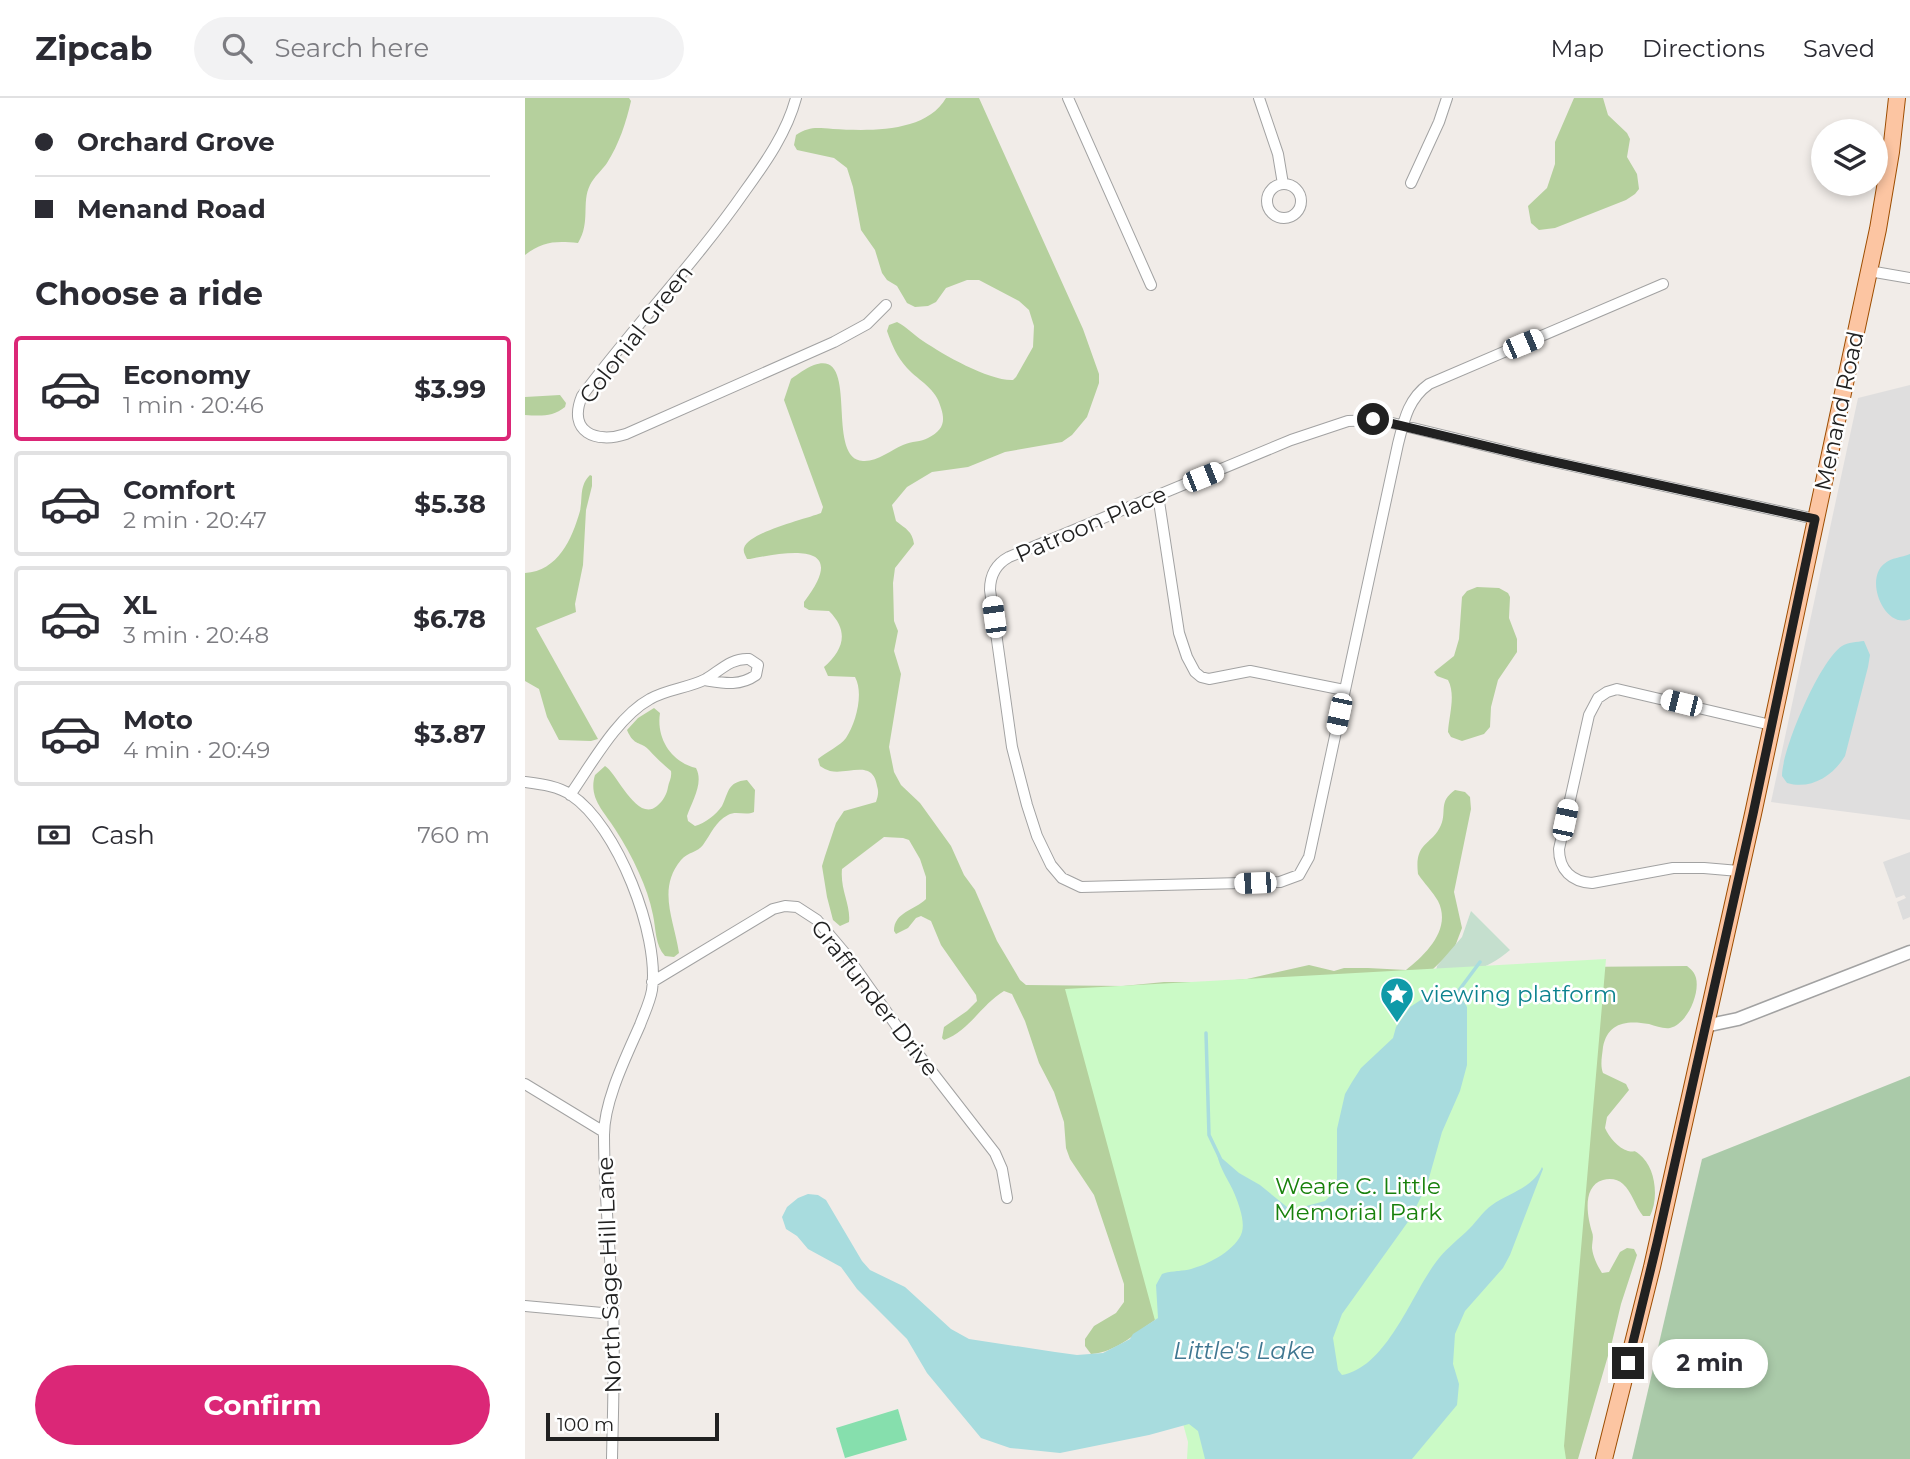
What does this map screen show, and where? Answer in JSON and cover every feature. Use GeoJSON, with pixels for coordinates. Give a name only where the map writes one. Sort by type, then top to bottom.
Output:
{"type":"FeatureCollection","features":[{"type":"Feature","properties":{"kind":"main road","name":"Menand Road"},"geometry":{"type":"LineString","coordinates":[[1604,1459],[1652,1267],[1869,271],[1886,186],[1897,98]]}},
{"type":"Feature","properties":{"kind":"street","name":"Colonial Green"},"geometry":{"type":"LineString","coordinates":[[796,98],[773,150],[724,221],[582,396],[577,411],[579,420],[585,430],[596,438],[608,439],[627,434],[834,342],[867,324],[886,305]]}},
{"type":"Feature","properties":{"kind":"street"},"geometry":{"type":"LineString","coordinates":[[1068,98],[1151,285]]}},
{"type":"Feature","properties":{"kind":"street"},"geometry":{"type":"LineString","coordinates":[[1259,98],[1277,154],[1283,184]]}},
{"type":"Feature","properties":{"kind":"street"},"geometry":{"type":"LineString","coordinates":[[1411,183],[1447,98]]}},
{"type":"Feature","properties":{"kind":"street"},"geometry":{"type":"LineString","coordinates":[[1869,271],[1910,278]]}},
{"type":"Feature","properties":{"kind":"street","name":"Patroon Place"},"geometry":{"type":"LineString","coordinates":[[1403,426],[1373,419],[1341,422],[1291,440],[1000,564],[991,579],[992,604],[1017,770],[1037,836],[1056,872],[1074,885],[1091,887],[1280,882],[1295,878],[1303,871],[1309,858],[1403,426],[1416,395],[1429,384],[1663,284]]}},
{"type":"Feature","properties":{"kind":"street"},"geometry":{"type":"LineString","coordinates":[[1403,426],[1815,519]]}},
{"type":"Feature","properties":{"kind":"street"},"geometry":{"type":"LineString","coordinates":[[1159,495],[1179,633],[1195,672],[1201,677],[1209,678],[1250,671],[1344,690]]}},
{"type":"Feature","properties":{"kind":"street"},"geometry":{"type":"LineString","coordinates":[[570,794],[609,739],[642,704],[663,692],[704,680],[739,659],[752,659],[758,665],[756,675],[742,682],[704,680]]}},
{"type":"Feature","properties":{"kind":"street"},"geometry":{"type":"LineString","coordinates":[[1739,872],[1691,867],[1657,870],[1592,883],[1573,878],[1562,865],[1559,849],[1581,743],[1595,702],[1607,692],[1617,689],[1771,726]]}},
{"type":"Feature","properties":{"kind":"street"},"geometry":{"type":"LineString","coordinates":[[525,782],[570,794],[597,824],[617,854],[633,884],[647,932],[652,982]]}},
{"type":"Feature","properties":{"kind":"street","name":"Graffunder Drive"},"geometry":{"type":"LineString","coordinates":[[652,982],[773,909],[791,905],[803,909],[817,920],[844,952],[898,1028],[995,1153],[1002,1169],[1007,1198]]}},
{"type":"Feature","properties":{"kind":"street"},"geometry":{"type":"LineString","coordinates":[[1705,1026],[1738,1019],[1910,952]]}},
{"type":"Feature","properties":{"kind":"street","name":"North Sage Hill Lane"},"geometry":{"type":"LineString","coordinates":[[612,1459],[613,1314],[604,1132],[611,1100],[650,997],[652,982]]}},
{"type":"Feature","properties":{"kind":"street"},"geometry":{"type":"LineString","coordinates":[[525,1084],[604,1132]]}},
{"type":"Feature","properties":{"kind":"street"},"geometry":{"type":"LineString","coordinates":[[525,1306],[613,1314]]}},
{"type":"Feature","properties":{"kind":"shaded area"},"geometry":{"type":"Polygon","coordinates":[[[1910,385],[1910,820],[1771,802],[1858,398],[1910,385]]]}},
{"type":"Feature","properties":{"kind":"shaded area"},"geometry":{"type":"Polygon","coordinates":[[[1910,852],[1910,917],[1903,920],[1897,902],[1906,898],[1904,895],[1896,898],[1883,862],[1910,852]]]}},
{"type":"Feature","properties":{"kind":"green space"},"geometry":{"type":"Polygon","coordinates":[[[525,98],[629,98],[631,101],[615,148],[587,192],[584,228],[578,243],[550,243],[525,255],[525,98]]]}},
{"type":"Feature","properties":{"kind":"green space"},"geometry":{"type":"Polygon","coordinates":[[[946,98],[979,98],[1083,329],[1099,374],[1099,383],[1087,417],[1072,435],[1062,442],[1005,452],[968,467],[932,472],[907,487],[892,505],[896,521],[910,533],[914,544],[895,568],[893,583],[894,621],[898,631],[894,651],[901,674],[889,747],[894,772],[901,785],[920,803],[951,846],[964,875],[975,890],[997,941],[1020,980],[1026,985],[1123,986],[1247,979],[1309,965],[1334,971],[1344,968],[1406,970],[1429,949],[1442,921],[1438,901],[1418,874],[1419,855],[1441,825],[1446,799],[1450,794],[1455,790],[1465,792],[1470,797],[1471,809],[1454,892],[1462,928],[1454,949],[1432,970],[1158,1318],[1110,1350],[1091,1354],[1085,1346],[1085,1339],[1094,1326],[1116,1313],[1124,1302],[1124,1284],[1094,1195],[1070,1159],[1066,1148],[1064,1122],[1025,1021],[1012,994],[1004,991],[961,1030],[944,1040],[942,1038],[944,1027],[977,1001],[976,995],[941,945],[931,921],[921,916],[908,928],[896,934],[894,931],[901,915],[926,899],[926,877],[909,840],[884,837],[842,869],[849,922],[840,926],[833,920],[822,866],[836,823],[844,811],[876,802],[878,788],[875,778],[865,770],[830,771],[820,766],[818,759],[840,744],[850,732],[858,708],[858,684],[855,677],[828,676],[824,667],[839,647],[842,633],[840,626],[829,611],[809,610],[804,607],[804,602],[817,582],[821,568],[818,559],[797,553],[747,559],[744,551],[748,542],[756,537],[821,513],[823,507],[784,400],[791,379],[796,375],[814,365],[828,364],[836,373],[840,387],[845,443],[852,456],[868,461],[903,445],[928,438],[940,429],[943,422],[939,401],[935,395],[907,368],[898,355],[887,331],[889,325],[897,322],[954,360],[1003,379],[1013,380],[1016,377],[1033,347],[1034,326],[1029,310],[1019,301],[979,280],[967,280],[946,288],[936,302],[928,306],[915,307],[907,303],[897,286],[882,273],[875,250],[861,230],[847,168],[834,158],[797,150],[794,145],[796,135],[810,129],[879,129],[911,124],[925,118],[946,98]]]}},
{"type":"Feature","properties":{"kind":"green space"},"geometry":{"type":"Polygon","coordinates":[[[1574,98],[1603,98],[1608,115],[1630,139],[1627,157],[1637,174],[1639,189],[1626,200],[1555,228],[1539,230],[1531,223],[1528,206],[1547,188],[1555,164],[1555,142],[1574,98]]]}},
{"type":"Feature","properties":{"kind":"green space"},"geometry":{"type":"Polygon","coordinates":[[[560,395],[566,403],[565,407],[556,413],[525,415],[525,397],[560,395]]]}},
{"type":"Feature","properties":{"kind":"green space"},"geometry":{"type":"Polygon","coordinates":[[[590,475],[592,486],[586,510],[583,565],[575,604],[576,612],[536,628],[598,739],[559,740],[547,717],[539,689],[525,681],[525,573],[546,566],[562,552],[577,522],[583,488],[590,475]]]}},
{"type":"Feature","properties":{"kind":"green space"},"geometry":{"type":"Polygon","coordinates":[[[1477,587],[1499,588],[1508,593],[1509,618],[1517,639],[1517,652],[1498,680],[1491,707],[1490,727],[1484,734],[1462,741],[1451,737],[1448,732],[1452,699],[1448,680],[1434,672],[1454,656],[1459,639],[1462,597],[1467,591],[1477,587]]]}},
{"type":"Feature","properties":{"kind":"green space"},"geometry":{"type":"Polygon","coordinates":[[[654,708],[660,713],[660,731],[667,748],[679,760],[696,768],[698,774],[698,786],[687,816],[688,821],[695,826],[703,823],[722,806],[732,785],[740,781],[747,780],[755,790],[754,812],[734,813],[724,818],[701,847],[684,857],[674,871],[670,882],[669,905],[679,953],[674,957],[665,956],[659,947],[653,915],[641,878],[625,845],[598,804],[593,783],[595,775],[605,766],[642,808],[650,809],[663,800],[671,771],[646,747],[632,739],[627,730],[638,718],[654,708]]]}},
{"type":"Feature","properties":{"kind":"green space"},"geometry":{"type":"Polygon","coordinates":[[[1471,911],[1510,950],[1483,967],[1435,976],[1437,966],[1462,937],[1471,911]]]}},
{"type":"Feature","properties":{"kind":"green space","name":"Weare C. Little Memorial Park"},"geometry":{"type":"Polygon","coordinates":[[[1606,959],[1564,1446],[1566,1459],[1187,1459],[1188,1442],[1065,989],[1606,959]]]}},
{"type":"Feature","properties":{"kind":"green space"},"geometry":{"type":"Polygon","coordinates":[[[1687,966],[1695,974],[1697,985],[1694,1000],[1682,1021],[1670,1028],[1626,1023],[1609,1032],[1603,1047],[1603,1073],[1626,1084],[1629,1090],[1607,1117],[1605,1128],[1617,1145],[1639,1154],[1645,1160],[1652,1175],[1655,1192],[1650,1216],[1643,1216],[1626,1187],[1619,1181],[1611,1179],[1596,1183],[1589,1195],[1592,1248],[1602,1273],[1609,1272],[1620,1252],[1627,1248],[1634,1249],[1637,1255],[1578,1459],[1481,1459],[1574,967],[1687,966]]]}},
{"type":"Feature","properties":{"kind":"green space"},"geometry":{"type":"Polygon","coordinates":[[[1910,1076],[1910,1459],[1632,1459],[1702,1159],[1910,1076]]]}},
{"type":"Feature","properties":{"kind":"green space"},"geometry":{"type":"Polygon","coordinates":[[[898,1409],[907,1440],[845,1458],[836,1428],[898,1409]]]}},
{"type":"Feature","properties":{"kind":"water"},"geometry":{"type":"Polygon","coordinates":[[[1910,554],[1910,619],[1901,620],[1886,611],[1880,602],[1876,581],[1878,571],[1884,564],[1910,554]]]}},
{"type":"Feature","properties":{"kind":"water"},"geometry":{"type":"Polygon","coordinates":[[[1864,641],[1870,655],[1845,756],[1834,770],[1821,780],[1805,785],[1787,783],[1782,776],[1788,746],[1813,686],[1833,654],[1842,646],[1864,641]]]}},
{"type":"Feature","properties":{"kind":"water","name":"Little's Lake"},"geometry":{"type":"Polygon","coordinates":[[[1436,990],[1451,990],[1460,995],[1467,1007],[1467,1065],[1460,1091],[1442,1132],[1427,1185],[1410,1219],[1342,1314],[1333,1338],[1338,1370],[1342,1375],[1358,1369],[1372,1359],[1385,1344],[1446,1250],[1488,1208],[1527,1185],[1542,1167],[1543,1169],[1510,1255],[1503,1268],[1465,1311],[1455,1334],[1453,1364],[1459,1384],[1457,1405],[1412,1459],[1205,1459],[1198,1431],[1189,1424],[1060,1453],[1010,1448],[981,1438],[927,1373],[907,1339],[857,1289],[841,1267],[808,1249],[797,1236],[786,1229],[782,1217],[787,1207],[808,1194],[818,1195],[826,1200],[870,1270],[905,1287],[951,1329],[969,1339],[1077,1355],[1103,1353],[1130,1339],[1133,1334],[1158,1318],[1156,1285],[1162,1274],[1207,1263],[1229,1250],[1239,1238],[1243,1228],[1241,1213],[1217,1154],[1287,1207],[1299,1208],[1325,1201],[1331,1195],[1337,1179],[1337,1129],[1345,1094],[1361,1068],[1393,1038],[1396,1027],[1410,1007],[1436,990]]]}},
{"type":"Feature","properties":{"kind":"waterway"},"geometry":{"type":"LineString","coordinates":[[1454,997],[1480,962]]}},
{"type":"Feature","properties":{"kind":"waterway"},"geometry":{"type":"LineString","coordinates":[[1206,1033],[1209,1135],[1220,1158]]}},
{"type":"Feature","properties":{"kind":"place","name":"viewing platform"},"geometry":{"type":"Point","coordinates":[1397,1024]}},
{"type":"Feature","properties":{"kind":"route"},"geometry":{"type":"LineString","coordinates":[[1373,419],[1815,519],[1753,814],[1628,1363]]}}]}
